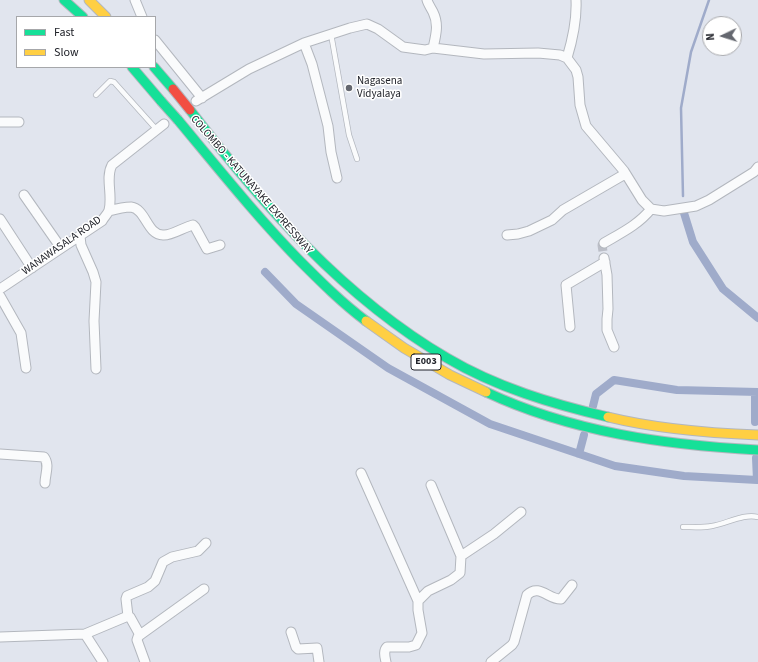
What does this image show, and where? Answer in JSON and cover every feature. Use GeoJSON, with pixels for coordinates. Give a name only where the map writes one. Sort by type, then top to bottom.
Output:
{"type":"FeatureCollection","features":[{"type":"Feature","properties":{"kind":"highway"},"geometry":{"type":"LineString","coordinates":[[64,0],[81,16]]}},
{"type":"Feature","properties":{"kind":"highway"},"geometry":{"type":"LineString","coordinates":[[89,0],[105,16]]}},
{"type":"Feature","properties":{"kind":"highway","name":"COLOMBO - KATUNAYAKE EXPRESSWAY"},"geometry":{"type":"LineString","coordinates":[[133,68],[267,226],[320,281],[360,317],[395,343],[437,369],[472,387],[500,399],[589,429],[698,448],[758,450]]}},
{"type":"Feature","properties":{"kind":"highway","name":"COLOMBO - KATUNAYAKE EXPRESSWAY"},"geometry":{"type":"LineString","coordinates":[[155,68],[173,88],[240,175],[331,270],[410,335],[436,351],[479,373],[511,387],[538,398],[585,412],[618,420],[674,429],[732,435],[758,435]]}},
{"type":"Feature","properties":{"kind":"street"},"geometry":{"type":"LineString","coordinates":[[135,0],[142,16]]}},
{"type":"Feature","properties":{"kind":"street"},"geometry":{"type":"LineString","coordinates":[[567,58],[574,32],[576,0]]}},
{"type":"Feature","properties":{"kind":"street"},"geometry":{"type":"LineString","coordinates":[[430,1],[437,24],[433,48]]}},
{"type":"Feature","properties":{"kind":"street"},"geometry":{"type":"LineString","coordinates":[[156,41],[199,100],[249,69],[304,43],[367,24],[378,29],[403,46],[425,50],[433,48],[484,54],[538,53],[560,55],[567,58],[576,70],[580,105],[586,126],[625,174],[642,200],[651,209],[664,211],[696,206],[716,196],[754,172],[758,167]]}},
{"type":"Feature","properties":{"kind":"street"},"geometry":{"type":"LineString","coordinates":[[304,43],[320,92],[328,126],[331,152],[337,178]]}},
{"type":"Feature","properties":{"kind":"street"},"geometry":{"type":"LineString","coordinates":[[0,122],[19,122]]}},
{"type":"Feature","properties":{"kind":"street","name":"WANAWASALA ROAD"},"geometry":{"type":"LineString","coordinates":[[0,289],[102,221],[109,210],[109,169],[160,127]]}},
{"type":"Feature","properties":{"kind":"street"},"geometry":{"type":"LineString","coordinates":[[506,235],[529,231],[552,220],[563,210],[625,174]]}},
{"type":"Feature","properties":{"kind":"street"},"geometry":{"type":"LineString","coordinates":[[24,195],[61,248]]}},
{"type":"Feature","properties":{"kind":"street"},"geometry":{"type":"LineString","coordinates":[[109,210],[132,207],[137,210],[153,231],[158,235],[164,236],[193,225],[207,249],[220,245]]}},
{"type":"Feature","properties":{"kind":"street"},"geometry":{"type":"LineString","coordinates":[[604,243],[642,220],[651,209]]}},
{"type":"Feature","properties":{"kind":"street"},"geometry":{"type":"LineString","coordinates":[[0,219],[32,268]]}},
{"type":"Feature","properties":{"kind":"street"},"geometry":{"type":"LineString","coordinates":[[80,236],[81,245],[96,282],[94,321],[96,369]]}},
{"type":"Feature","properties":{"kind":"street"},"geometry":{"type":"LineString","coordinates":[[570,327],[566,285],[604,260],[607,275],[607,330],[614,347]]}},
{"type":"Feature","properties":{"kind":"street"},"geometry":{"type":"LineString","coordinates":[[0,296],[21,333],[26,368]]}},
{"type":"Feature","properties":{"kind":"street"},"geometry":{"type":"LineString","coordinates":[[0,454],[44,457],[48,466],[45,483]]}},
{"type":"Feature","properties":{"kind":"street"},"geometry":{"type":"LineString","coordinates":[[361,473],[418,601],[422,633],[416,645],[409,648],[387,647],[384,653],[386,662]]}},
{"type":"Feature","properties":{"kind":"street"},"geometry":{"type":"LineString","coordinates":[[418,601],[428,591],[460,574],[461,556],[431,485]]}},
{"type":"Feature","properties":{"kind":"street"},"geometry":{"type":"LineString","coordinates":[[461,556],[494,534],[521,512]]}},
{"type":"Feature","properties":{"kind":"street"},"geometry":{"type":"LineString","coordinates":[[140,635],[128,616],[127,596],[148,587],[155,581],[163,562],[172,557],[198,551],[206,543]]}},
{"type":"Feature","properties":{"kind":"street"},"geometry":{"type":"LineString","coordinates":[[490,662],[514,642],[527,595],[530,592],[535,590],[541,591],[558,600],[561,599],[572,585]]}},
{"type":"Feature","properties":{"kind":"street"},"geometry":{"type":"LineString","coordinates":[[145,662],[137,640],[138,637],[204,589]]}},
{"type":"Feature","properties":{"kind":"street"},"geometry":{"type":"LineString","coordinates":[[0,637],[84,634],[128,616]]}},
{"type":"Feature","properties":{"kind":"street"},"geometry":{"type":"LineString","coordinates":[[291,632],[298,649],[317,648],[319,662]]}},
{"type":"Feature","properties":{"kind":"street"},"geometry":{"type":"LineString","coordinates":[[84,634],[103,662]]}},
{"type":"Feature","properties":{"kind":"lane"},"geometry":{"type":"LineString","coordinates":[[331,34],[349,135],[357,158]]}},
{"type":"Feature","properties":{"kind":"lane"},"geometry":{"type":"LineString","coordinates":[[96,95],[110,81],[114,82],[160,127]]}},
{"type":"Feature","properties":{"kind":"lane"},"geometry":{"type":"LineString","coordinates":[[683,526],[710,527],[740,518],[754,516],[758,517]]}},
{"type":"Feature","properties":{"kind":"waterway"},"geometry":{"type":"LineString","coordinates":[[683,196],[681,108],[691,52],[709,0]]}},
{"type":"Feature","properties":{"kind":"waterway"},"geometry":{"type":"LineString","coordinates":[[684,213],[693,242],[723,289],[758,318]]}},
{"type":"Feature","properties":{"kind":"waterway"},"geometry":{"type":"LineString","coordinates":[[265,272],[296,304],[388,368],[490,424],[615,466],[684,476],[757,480],[756,458]]}},
{"type":"Feature","properties":{"kind":"waterway"},"geometry":{"type":"LineString","coordinates":[[593,406],[596,394],[614,380],[677,390],[758,392]]}},
{"type":"Feature","properties":{"kind":"waterway"},"geometry":{"type":"LineString","coordinates":[[755,392],[755,422]]}},
{"type":"Feature","properties":{"kind":"waterway"},"geometry":{"type":"LineString","coordinates":[[579,454],[584,435]]}},
{"type":"Feature","properties":{"kind":"tunnel"},"geometry":{"type":"LineString","coordinates":[[604,243],[602,245],[604,258]]}},
{"type":"Feature","properties":{"kind":"traffic: fast"},"geometry":{"type":"LineString","coordinates":[[64,0],[82,16]]}},
{"type":"Feature","properties":{"kind":"traffic: fast"},"geometry":{"type":"LineString","coordinates":[[133,68],[161,101]]}},
{"type":"Feature","properties":{"kind":"traffic: fast"},"geometry":{"type":"LineString","coordinates":[[155,68],[173,89]]}},
{"type":"Feature","properties":{"kind":"traffic: fast"},"geometry":{"type":"LineString","coordinates":[[161,101],[178,120]]}},
{"type":"Feature","properties":{"kind":"traffic: fast"},"geometry":{"type":"LineString","coordinates":[[190,110],[246,180],[307,247],[339,278],[373,307],[409,334],[447,358],[485,378],[525,394],[608,417]]}},
{"type":"Feature","properties":{"kind":"traffic: fast"},"geometry":{"type":"LineString","coordinates":[[178,120],[268,227],[332,292],[366,321]]}},
{"type":"Feature","properties":{"kind":"traffic: fast"},"geometry":{"type":"LineString","coordinates":[[486,392],[518,406],[585,427],[653,440],[723,448],[758,450]]}},
{"type":"Feature","properties":{"kind":"traffic: slow"},"geometry":{"type":"LineString","coordinates":[[89,0],[105,16]]}},
{"type":"Feature","properties":{"kind":"traffic: slow"},"geometry":{"type":"LineString","coordinates":[[366,321],[404,348],[450,375],[486,392]]}},
{"type":"Feature","properties":{"kind":"traffic: slow"},"geometry":{"type":"LineString","coordinates":[[608,417],[645,425],[682,430],[758,435]]}},
{"type":"Feature","properties":{"kind":"traffic: jam"},"geometry":{"type":"LineString","coordinates":[[173,89],[190,110]]}},
{"type":"Feature","properties":{"kind":"place","name":"Nagasena Vidyalaya"},"geometry":{"type":"Point","coordinates":[349,88]}}]}
